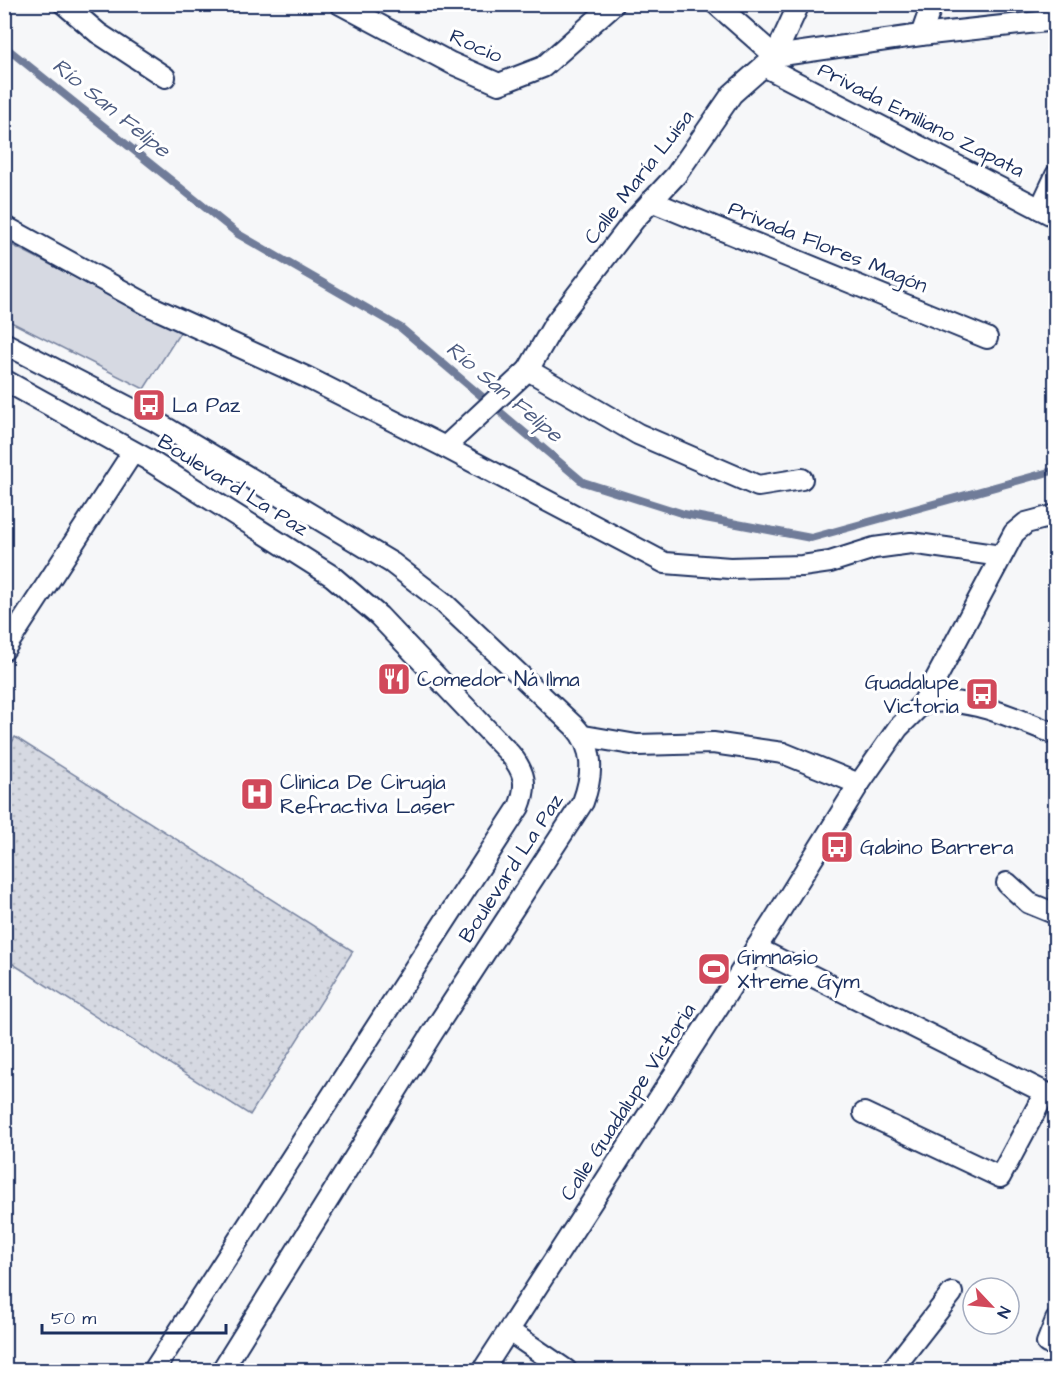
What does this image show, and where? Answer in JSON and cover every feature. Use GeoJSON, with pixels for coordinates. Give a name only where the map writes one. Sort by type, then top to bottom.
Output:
{"type":"FeatureCollection","features":[{"type":"Feature","properties":{"kind":"street"},"geometry":{"type":"LineString","coordinates":[[64,4],[98,33],[165,77]]}},
{"type":"Feature","properties":{"kind":"street","name":"Rocio"},"geometry":{"type":"LineString","coordinates":[[340,4],[451,63],[499,84],[543,67],[614,4]]}},
{"type":"Feature","properties":{"kind":"street","name":"Privada Emiliano Zapata"},"geometry":{"type":"LineString","coordinates":[[716,4],[769,61],[1048,213]]}},
{"type":"Feature","properties":{"kind":"street","name":"Calle María Luisa"},"geometry":{"type":"LineString","coordinates":[[446,447],[522,375],[555,323],[651,201],[676,175],[732,94],[769,61],[799,4]]}},
{"type":"Feature","properties":{"kind":"street"},"geometry":{"type":"LineString","coordinates":[[921,35],[932,4]]}},
{"type":"Feature","properties":{"kind":"street"},"geometry":{"type":"LineString","coordinates":[[769,61],[921,35],[1056,20]]}},
{"type":"Feature","properties":{"kind":"street"},"geometry":{"type":"LineString","coordinates":[[1048,213],[1056,175]]}},
{"type":"Feature","properties":{"kind":"street","name":"Privada Flores Magón"},"geometry":{"type":"LineString","coordinates":[[651,201],[987,338]]}},
{"type":"Feature","properties":{"kind":"street"},"geometry":{"type":"LineString","coordinates":[[4,226],[180,322],[306,377],[446,447],[640,552],[677,566],[730,568],[817,565],[874,548],[911,543],[925,543],[1001,556]]}},
{"type":"Feature","properties":{"kind":"street","name":"Boulevard La Paz"},"geometry":{"type":"LineString","coordinates":[[4,343],[153,420],[392,563],[444,603],[584,736],[590,753],[591,770],[583,802],[433,1032],[222,1371]]}},
{"type":"Feature","properties":{"kind":"street"},"geometry":{"type":"LineString","coordinates":[[522,375],[638,434],[758,486],[802,479]]}},
{"type":"Feature","properties":{"kind":"street","name":"Boulevard La Paz"},"geometry":{"type":"LineString","coordinates":[[4,380],[133,452],[346,586],[510,754],[524,773],[525,783],[519,807],[154,1371]]}},
{"type":"Feature","properties":{"kind":"street"},"geometry":{"type":"LineString","coordinates":[[4,650],[133,452]]}},
{"type":"Feature","properties":{"kind":"street","name":"Calle Guadalupe Victoria"},"geometry":{"type":"LineString","coordinates":[[483,1371],[859,784],[898,728],[923,703],[1001,556],[1020,527],[1056,515]]}},
{"type":"Feature","properties":{"kind":"street"},"geometry":{"type":"LineString","coordinates":[[923,703],[942,700],[975,704],[1056,734]]}},
{"type":"Feature","properties":{"kind":"street"},"geometry":{"type":"LineString","coordinates":[[584,736],[637,745],[713,743],[783,753],[859,784]]}},
{"type":"Feature","properties":{"kind":"street"},"geometry":{"type":"LineString","coordinates":[[1006,883],[1029,903],[1056,914]]}},
{"type":"Feature","properties":{"kind":"street"},"geometry":{"type":"LineString","coordinates":[[756,948],[1050,1095],[1000,1177],[864,1113]]}},
{"type":"Feature","properties":{"kind":"street"},"geometry":{"type":"LineString","coordinates":[[892,1371],[952,1293]]}},
{"type":"Feature","properties":{"kind":"street"},"geometry":{"type":"LineString","coordinates":[[1047,1343],[1056,1320]]}},
{"type":"Feature","properties":{"kind":"street"},"geometry":{"type":"LineString","coordinates":[[509,1330],[566,1371]]}},
{"type":"Feature","properties":{"kind":"shaded area"},"geometry":{"type":"Polygon","coordinates":[[[4,241],[181,331],[144,389],[5,319],[4,241]]]}},
{"type":"Feature","properties":{"kind":"shaded area"},"geometry":{"type":"Polygon","coordinates":[[[15,737],[353,951],[250,1115],[5,959],[5,754],[15,737]]]}},
{"type":"Feature","properties":{"kind":"waterway","name":"Río San Felipe"},"geometry":{"type":"LineString","coordinates":[[4,46],[238,234],[401,328],[583,482],[684,514],[811,538],[1056,470]]}},
{"type":"Feature","properties":{"kind":"place","name":"La Paz"},"geometry":{"type":"Point","coordinates":[149,405]}},
{"type":"Feature","properties":{"kind":"place","name":"Comedor Ná Ilma"},"geometry":{"type":"Point","coordinates":[394,679]}},
{"type":"Feature","properties":{"kind":"place","name":"Guadalupe Victoria"},"geometry":{"type":"Point","coordinates":[982,694]}},
{"type":"Feature","properties":{"kind":"place","name":"Clinica De Cirugia Refractiva Laser"},"geometry":{"type":"Point","coordinates":[257,794]}},
{"type":"Feature","properties":{"kind":"place","name":"Gabino Barrera"},"geometry":{"type":"Point","coordinates":[837,847]}},
{"type":"Feature","properties":{"kind":"place","name":"Gimnasio Xtreme Gym"},"geometry":{"type":"Point","coordinates":[714,969]}}]}
